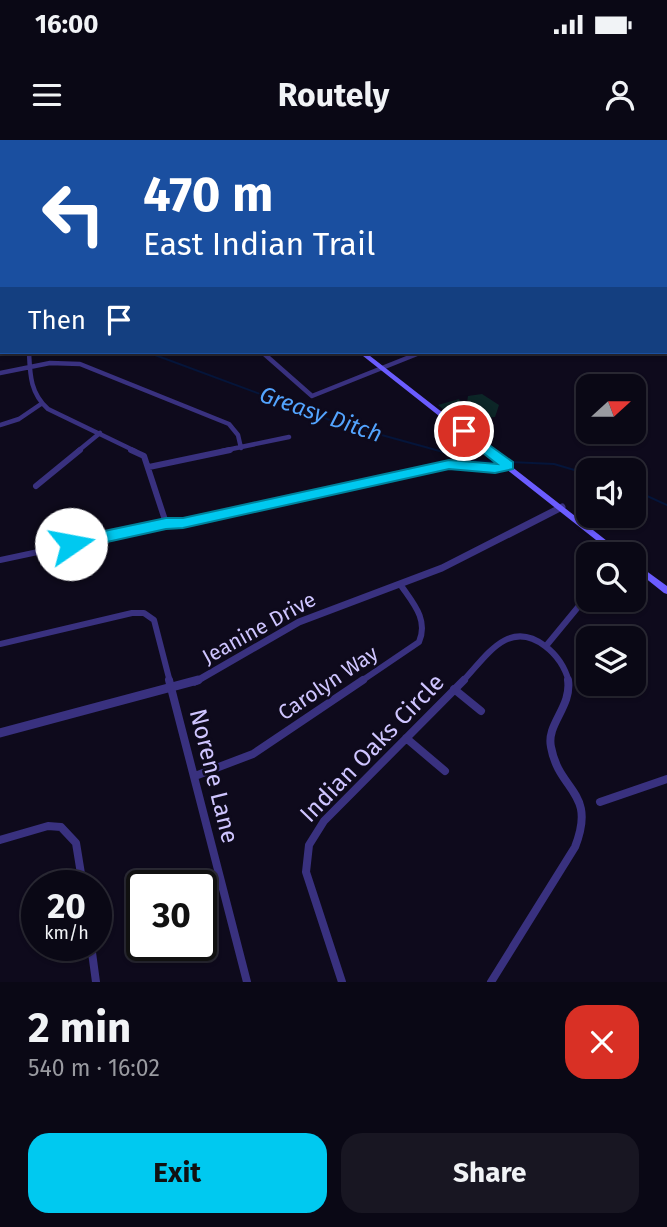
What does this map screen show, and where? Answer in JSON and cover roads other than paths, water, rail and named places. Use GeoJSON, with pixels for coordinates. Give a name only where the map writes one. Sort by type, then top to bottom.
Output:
{"type":"FeatureCollection","features":[{"type":"Feature","properties":{"kind":"main road"},"geometry":{"type":"LineString","coordinates":[[364,354],[604,542]]}},
{"type":"Feature","properties":{"kind":"main road"},"geometry":{"type":"LineString","coordinates":[[646,574],[667,591]]}},
{"type":"Feature","properties":{"kind":"street"},"geometry":{"type":"LineString","coordinates":[[29,354],[32,389],[41,404],[140,452],[149,467],[166,523]]}},
{"type":"Feature","properties":{"kind":"street"},"geometry":{"type":"LineString","coordinates":[[264,354],[312,396],[417,354]]}},
{"type":"Feature","properties":{"kind":"street"},"geometry":{"type":"LineString","coordinates":[[0,373],[63,362],[91,367],[229,424],[238,435],[241,448]]}},
{"type":"Feature","properties":{"kind":"street"},"geometry":{"type":"LineString","coordinates":[[0,425],[19,419],[41,404]]}},
{"type":"Feature","properties":{"kind":"street"},"geometry":{"type":"LineString","coordinates":[[36,486],[100,433]]}},
{"type":"Feature","properties":{"kind":"street"},"geometry":{"type":"LineString","coordinates":[[149,467],[289,438]]}},
{"type":"Feature","properties":{"kind":"street"},"geometry":{"type":"LineString","coordinates":[[0,560],[449,465],[495,469],[508,466]]}},
{"type":"Feature","properties":{"kind":"street","name":"Jeanine Drive"},"geometry":{"type":"LineString","coordinates":[[0,733],[172,688],[210,675],[273,636],[312,617],[462,558],[562,507]]}},
{"type":"Feature","properties":{"kind":"street","name":"Carolyn Way"},"geometry":{"type":"LineString","coordinates":[[195,776],[253,754],[419,642],[424,630],[423,621],[400,584]]}},
{"type":"Feature","properties":{"kind":"street"},"geometry":{"type":"LineString","coordinates":[[491,982],[583,830],[583,808],[551,746],[553,729],[568,700],[569,687],[562,666],[546,646],[576,610]]}},
{"type":"Feature","properties":{"kind":"street","name":"Norene Lane"},"geometry":{"type":"LineString","coordinates":[[0,644],[140,612],[148,614],[154,620],[247,982]]}},
{"type":"Feature","properties":{"kind":"street","name":"Indian Oaks Circle"},"geometry":{"type":"LineString","coordinates":[[342,982],[306,872],[306,854],[312,837],[324,821],[507,637],[523,635],[546,646]]}},
{"type":"Feature","properties":{"kind":"street"},"geometry":{"type":"LineString","coordinates":[[454,689],[481,711]]}},
{"type":"Feature","properties":{"kind":"street"},"geometry":{"type":"LineString","coordinates":[[406,738],[445,771]]}},
{"type":"Feature","properties":{"kind":"street"},"geometry":{"type":"LineString","coordinates":[[600,802],[667,779]]}},
{"type":"Feature","properties":{"kind":"street"},"geometry":{"type":"LineString","coordinates":[[0,840],[48,826],[61,827],[76,843],[80,870]]}},
{"type":"Feature","properties":{"kind":"street"},"geometry":{"type":"LineString","coordinates":[[93,961],[96,982]]}},
{"type":"Feature","properties":{"kind":"waterway","name":"Greasy Ditch"},"geometry":{"type":"LineString","coordinates":[[152,354],[338,423],[476,461],[497,462]]}},
{"type":"Feature","properties":{"kind":"waterway","name":"Greasy Ditch"},"geometry":{"type":"LineString","coordinates":[[510,462],[554,464],[576,470]]}},
{"type":"Feature","properties":{"kind":"waterway","name":"Greasy Ditch"},"geometry":{"type":"LineString","coordinates":[[646,495],[667,505]]}}]}
